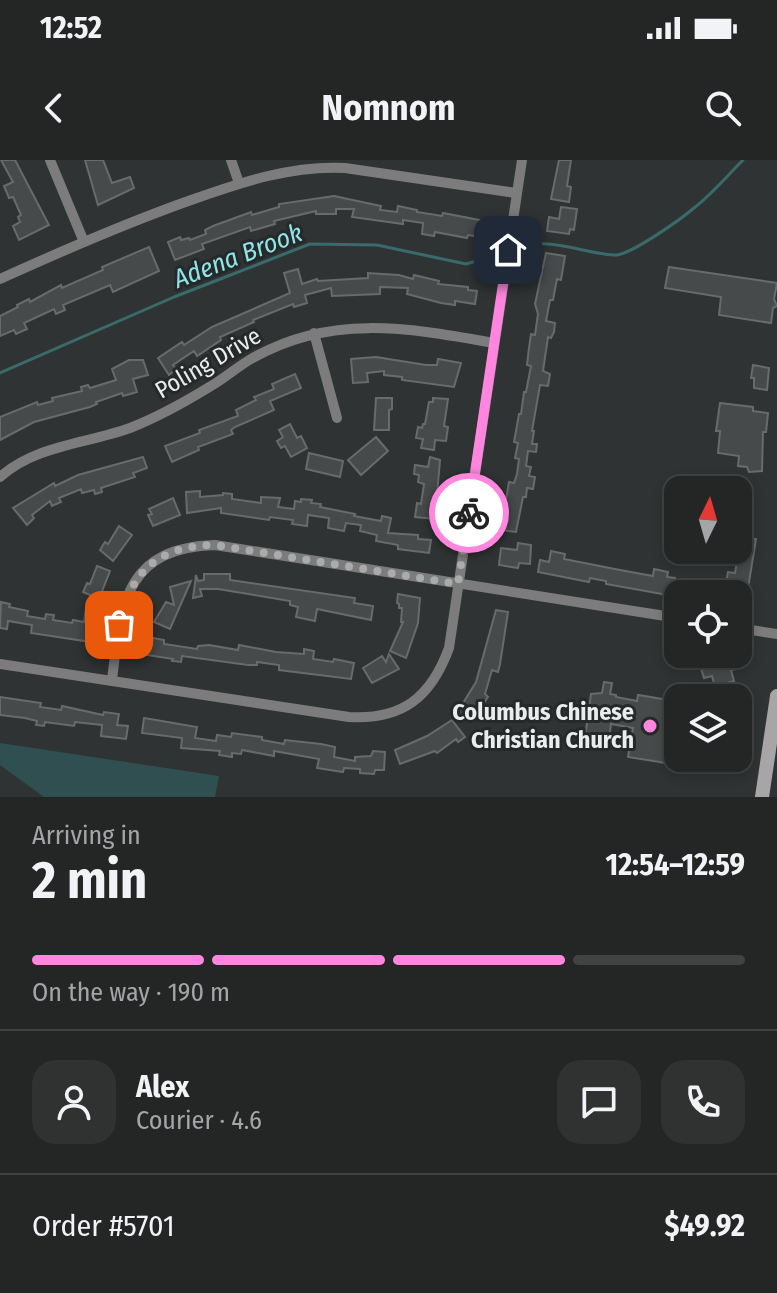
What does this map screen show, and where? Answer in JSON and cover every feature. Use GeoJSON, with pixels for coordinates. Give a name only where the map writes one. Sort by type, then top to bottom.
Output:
{"type":"FeatureCollection","features":[{"type":"Feature","properties":{"kind":"street"},"geometry":{"type":"LineString","coordinates":[[50,160],[84,242]]}},
{"type":"Feature","properties":{"kind":"street"},"geometry":{"type":"LineString","coordinates":[[231,160],[239,183]]}},
{"type":"Feature","properties":{"kind":"street"},"geometry":{"type":"LineString","coordinates":[[0,664],[349,717],[368,718],[404,708],[422,696],[439,674],[449,648],[522,160]]}},
{"type":"Feature","properties":{"kind":"street"},"geometry":{"type":"LineString","coordinates":[[0,279],[84,242],[239,183],[326,167],[374,165],[516,193]]}},
{"type":"Feature","properties":{"kind":"street","name":"Poling Drive"},"geometry":{"type":"LineString","coordinates":[[0,477],[28,458],[130,428],[174,408],[250,359],[284,342],[314,333],[368,326],[494,343]]}},
{"type":"Feature","properties":{"kind":"street"},"geometry":{"type":"LineString","coordinates":[[314,333],[337,418]]}},
{"type":"Feature","properties":{"kind":"street"},"geometry":{"type":"LineString","coordinates":[[112,680],[124,600],[147,566],[179,548],[215,545],[664,616]]}},
{"type":"Feature","properties":{"kind":"street"},"geometry":{"type":"LineString","coordinates":[[752,630],[777,634]]}},
{"type":"Feature","properties":{"kind":"street"},"geometry":{"type":"LineString","coordinates":[[762,797],[777,696]]}},
{"type":"Feature","properties":{"kind":"shaded area"},"geometry":{"type":"Polygon","coordinates":[[[0,743],[219,776],[215,797],[44,797],[0,765],[0,743]]]}},
{"type":"Feature","properties":{"kind":"building"},"geometry":{"type":"Polygon","coordinates":[[[1,160],[15,160],[49,225],[19,240],[13,226],[20,222],[18,217],[21,215],[4,186],[13,182],[1,160]]]}},
{"type":"Feature","properties":{"kind":"building"},"geometry":{"type":"Polygon","coordinates":[[[85,160],[103,160],[112,183],[130,177],[134,188],[98,205],[85,160]]]}},
{"type":"Feature","properties":{"kind":"building"},"geometry":{"type":"Polygon","coordinates":[[[559,160],[571,160],[567,186],[571,187],[569,202],[551,199],[559,160]]]}},
{"type":"Feature","properties":{"kind":"building"},"geometry":{"type":"Polygon","coordinates":[[[334,196],[381,206],[380,210],[397,212],[398,206],[417,212],[442,216],[443,213],[490,222],[487,238],[435,232],[434,236],[422,234],[423,223],[403,220],[403,224],[352,217],[354,209],[336,209],[336,214],[316,214],[316,211],[274,221],[275,224],[251,231],[250,227],[202,244],[204,249],[175,260],[168,242],[180,237],[181,240],[190,240],[206,234],[205,230],[213,226],[251,212],[252,215],[279,207],[279,204],[334,196]]]}},
{"type":"Feature","properties":{"kind":"building"},"geometry":{"type":"Polygon","coordinates":[[[561,207],[577,209],[574,230],[570,229],[569,234],[547,231],[549,217],[559,219],[561,207]]]}},
{"type":"Feature","properties":{"kind":"building"},"geometry":{"type":"Polygon","coordinates":[[[149,247],[159,271],[113,292],[110,285],[63,305],[65,310],[56,314],[54,309],[24,323],[27,329],[0,336],[0,316],[17,305],[103,270],[102,267],[149,247]]]}},
{"type":"Feature","properties":{"kind":"building"},"geometry":{"type":"Polygon","coordinates":[[[546,253],[565,256],[561,280],[557,279],[546,321],[555,323],[551,338],[548,337],[543,371],[550,374],[548,386],[540,385],[532,431],[532,444],[537,444],[536,452],[528,451],[526,466],[531,467],[529,476],[535,477],[533,489],[527,488],[526,497],[523,497],[516,532],[501,530],[509,482],[514,483],[517,474],[519,459],[515,458],[518,443],[514,442],[531,366],[527,365],[529,348],[531,334],[535,335],[538,314],[535,304],[546,253]]]}},
{"type":"Feature","properties":{"kind":"building"},"geometry":{"type":"Polygon","coordinates":[[[669,267],[777,283],[774,299],[777,306],[773,308],[771,323],[719,315],[721,297],[665,288],[669,267]]]}},
{"type":"Feature","properties":{"kind":"building"},"geometry":{"type":"Polygon","coordinates":[[[298,269],[302,284],[317,279],[368,278],[368,273],[413,279],[414,275],[439,281],[438,284],[477,291],[475,304],[455,301],[455,305],[441,303],[407,294],[408,288],[380,287],[380,294],[332,296],[331,288],[305,295],[307,303],[294,307],[293,304],[220,337],[221,340],[197,356],[194,351],[173,365],[176,369],[169,375],[158,358],[212,327],[290,293],[284,273],[298,269]]]}},
{"type":"Feature","properties":{"kind":"building"},"geometry":{"type":"Polygon","coordinates":[[[376,357],[426,365],[437,365],[438,359],[461,363],[454,387],[402,380],[402,377],[384,375],[384,371],[367,373],[368,382],[353,383],[351,359],[376,357]]]}},
{"type":"Feature","properties":{"kind":"building"},"geometry":{"type":"Polygon","coordinates":[[[129,360],[143,360],[148,375],[133,379],[137,392],[123,396],[122,393],[90,407],[34,422],[0,440],[0,417],[37,402],[38,405],[53,401],[52,398],[82,391],[81,387],[88,385],[90,388],[116,380],[112,369],[129,360]]]}},
{"type":"Feature","properties":{"kind":"building"},"geometry":{"type":"Polygon","coordinates":[[[753,365],[769,368],[767,390],[754,388],[754,378],[751,378],[753,365]]]}},
{"type":"Feature","properties":{"kind":"building"},"geometry":{"type":"Polygon","coordinates":[[[295,374],[301,388],[270,401],[274,410],[235,427],[231,430],[233,434],[198,447],[199,450],[172,462],[165,446],[238,416],[236,410],[256,400],[254,397],[274,389],[272,384],[295,374]]]}},
{"type":"Feature","properties":{"kind":"building"},"geometry":{"type":"Polygon","coordinates":[[[376,398],[392,398],[389,430],[374,430],[376,398]]]}},
{"type":"Feature","properties":{"kind":"building"},"geometry":{"type":"Polygon","coordinates":[[[433,398],[448,399],[444,426],[448,427],[446,441],[435,440],[434,450],[421,448],[423,439],[416,438],[418,427],[422,428],[425,424],[429,402],[433,402],[433,398]]]}},
{"type":"Feature","properties":{"kind":"building"},"geometry":{"type":"Polygon","coordinates":[[[720,403],[753,407],[753,411],[768,413],[766,432],[763,432],[762,471],[749,472],[747,467],[738,466],[739,456],[718,453],[720,431],[716,431],[720,403]]]}},
{"type":"Feature","properties":{"kind":"building"},"geometry":{"type":"Polygon","coordinates":[[[290,424],[307,448],[291,457],[285,446],[281,448],[277,441],[283,437],[279,430],[290,424]]]}},
{"type":"Feature","properties":{"kind":"building"},"geometry":{"type":"Polygon","coordinates":[[[376,437],[388,451],[361,475],[348,460],[376,437]]]}},
{"type":"Feature","properties":{"kind":"building"},"geometry":{"type":"Polygon","coordinates":[[[309,453],[343,461],[340,477],[306,469],[309,453]]]}},
{"type":"Feature","properties":{"kind":"building"},"geometry":{"type":"Polygon","coordinates":[[[143,457],[147,468],[133,473],[135,477],[101,488],[102,492],[95,494],[94,490],[82,493],[81,489],[59,498],[61,502],[52,506],[50,501],[32,515],[34,518],[27,525],[13,508],[54,483],[55,486],[78,475],[143,457]]]}},
{"type":"Feature","properties":{"kind":"building"},"geometry":{"type":"Polygon","coordinates":[[[430,457],[440,460],[435,519],[415,517],[424,484],[418,482],[419,475],[414,474],[415,465],[428,467],[430,457]]]}},
{"type":"Feature","properties":{"kind":"building"},"geometry":{"type":"Polygon","coordinates":[[[200,491],[200,497],[223,493],[232,494],[232,499],[261,503],[261,497],[280,498],[278,507],[294,509],[295,501],[312,500],[311,503],[321,504],[320,507],[354,516],[381,521],[382,516],[391,518],[388,533],[418,535],[418,539],[431,540],[429,553],[398,549],[398,545],[376,541],[377,535],[360,531],[361,525],[346,523],[344,531],[328,528],[329,518],[308,515],[307,526],[292,524],[293,520],[221,513],[221,508],[187,513],[186,492],[200,491]]]}},
{"type":"Feature","properties":{"kind":"building"},"geometry":{"type":"Polygon","coordinates":[[[173,498],[180,515],[153,526],[149,509],[173,498]]]}},
{"type":"Feature","properties":{"kind":"building"},"geometry":{"type":"Polygon","coordinates":[[[119,526],[132,535],[113,561],[100,550],[105,542],[108,544],[119,526]]]}},
{"type":"Feature","properties":{"kind":"building"},"geometry":{"type":"Polygon","coordinates":[[[752,538],[756,539],[752,564],[752,538]]]}},
{"type":"Feature","properties":{"kind":"building"},"geometry":{"type":"Polygon","coordinates":[[[518,543],[531,545],[530,564],[519,563],[518,568],[499,565],[501,548],[517,550],[518,543]]]}},
{"type":"Feature","properties":{"kind":"building"},"geometry":{"type":"Polygon","coordinates":[[[551,551],[565,554],[564,559],[653,576],[654,569],[668,572],[667,577],[675,580],[664,580],[664,594],[590,578],[589,582],[538,572],[540,560],[549,562],[551,551]]]}},
{"type":"Feature","properties":{"kind":"building"},"geometry":{"type":"Polygon","coordinates":[[[736,564],[752,564],[749,580],[726,580],[728,572],[735,573],[736,564]]]}},
{"type":"Feature","properties":{"kind":"building"},"geometry":{"type":"Polygon","coordinates":[[[97,566],[110,571],[99,599],[83,592],[97,566]]]}},
{"type":"Feature","properties":{"kind":"building"},"geometry":{"type":"Polygon","coordinates":[[[204,574],[230,574],[230,580],[355,598],[354,603],[373,606],[371,620],[317,609],[315,621],[296,617],[298,607],[290,605],[290,601],[218,589],[200,589],[202,596],[193,598],[196,575],[198,581],[204,580],[204,574]]]}},
{"type":"Feature","properties":{"kind":"building"},"geometry":{"type":"Polygon","coordinates":[[[191,581],[170,629],[154,622],[166,602],[174,605],[170,587],[191,581]]]}},
{"type":"Feature","properties":{"kind":"building"},"geometry":{"type":"Polygon","coordinates":[[[398,594],[420,598],[418,623],[406,658],[390,651],[403,622],[402,608],[397,603],[398,594]]]}},
{"type":"Feature","properties":{"kind":"building"},"geometry":{"type":"Polygon","coordinates":[[[1,602],[28,611],[27,616],[45,619],[46,614],[54,615],[53,620],[72,623],[73,620],[84,622],[86,608],[97,610],[91,642],[31,633],[32,625],[8,621],[7,629],[0,628],[1,602]]]}},
{"type":"Feature","properties":{"kind":"building"},"geometry":{"type":"Polygon","coordinates":[[[496,610],[508,612],[498,672],[492,670],[485,694],[488,697],[484,703],[480,701],[467,720],[457,713],[476,682],[496,610]]]}},
{"type":"Feature","properties":{"kind":"building"},"geometry":{"type":"Polygon","coordinates":[[[153,638],[164,640],[164,644],[197,649],[198,646],[209,645],[238,650],[239,645],[304,654],[304,649],[314,651],[313,659],[354,663],[351,679],[279,670],[279,665],[257,662],[257,665],[248,665],[182,656],[181,662],[172,661],[147,655],[153,638]]]}},
{"type":"Feature","properties":{"kind":"building"},"geometry":{"type":"Polygon","coordinates":[[[389,654],[399,669],[372,683],[363,668],[382,656],[386,662],[389,654]]]}},
{"type":"Feature","properties":{"kind":"building"},"geometry":{"type":"Polygon","coordinates":[[[701,668],[736,669],[731,670],[734,681],[724,684],[714,684],[712,676],[704,678],[701,668]]]}},
{"type":"Feature","properties":{"kind":"building","name":"Columbus Chinese Christian Church"},"geometry":{"type":"Polygon","coordinates":[[[604,682],[612,683],[610,694],[616,697],[637,701],[638,695],[664,699],[664,763],[628,757],[633,728],[611,724],[608,746],[588,743],[589,737],[585,737],[591,694],[602,693],[604,682]]]}},
{"type":"Feature","properties":{"kind":"building"},"geometry":{"type":"Polygon","coordinates":[[[0,697],[41,703],[40,707],[61,710],[62,706],[103,715],[104,712],[119,714],[117,725],[128,726],[126,739],[101,736],[102,725],[75,722],[74,726],[45,722],[44,726],[25,718],[0,715],[0,697]]]}},
{"type":"Feature","properties":{"kind":"building"},"geometry":{"type":"Polygon","coordinates":[[[144,718],[197,727],[195,738],[216,741],[217,735],[231,737],[232,733],[284,744],[285,740],[321,744],[335,747],[334,757],[355,761],[355,757],[371,756],[373,751],[385,752],[384,770],[375,770],[374,774],[360,773],[360,769],[344,768],[343,772],[317,768],[319,759],[274,751],[274,756],[242,750],[241,754],[232,753],[232,757],[219,755],[220,751],[181,748],[182,738],[142,733],[144,718]]]}},
{"type":"Feature","properties":{"kind":"building"},"geometry":{"type":"Polygon","coordinates":[[[452,720],[465,737],[458,742],[456,739],[437,753],[435,751],[400,764],[395,750],[427,736],[452,720]]]}},
{"type":"Feature","properties":{"kind":"waterway","name":"Adena Brook"},"geometry":{"type":"LineString","coordinates":[[516,248],[553,244],[602,254],[621,254],[687,213],[743,160]]}},
{"type":"Feature","properties":{"kind":"waterway","name":"Adena Brook"},"geometry":{"type":"LineString","coordinates":[[0,373],[174,297],[310,244],[377,245],[466,264],[500,254]]}},
{"type":"Feature","properties":{"kind":"way so far"},"geometry":{"type":"LineString","coordinates":[[119,625],[124,600],[147,566],[179,548],[197,545],[215,545],[458,584],[469,513]]}},
{"type":"Feature","properties":{"kind":"place","name":"Columbus Chinese Christian Church"},"geometry":{"type":"Point","coordinates":[650,726]}},
{"type":"Feature","properties":{"kind":"route"},"geometry":{"type":"LineString","coordinates":[[469,513],[508,250]]}}]}
